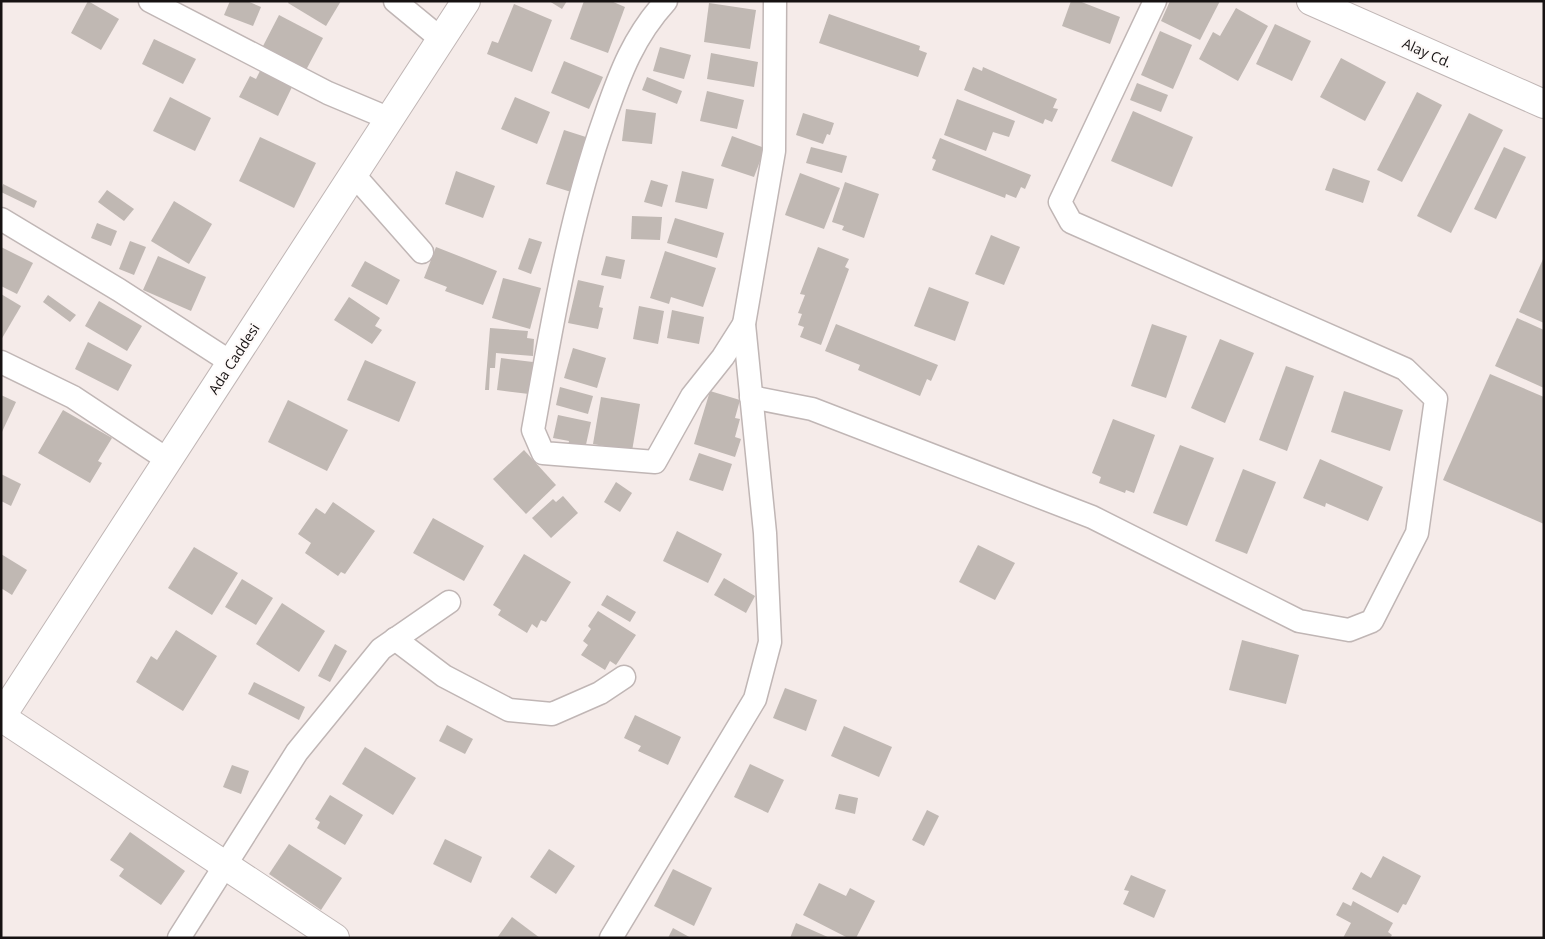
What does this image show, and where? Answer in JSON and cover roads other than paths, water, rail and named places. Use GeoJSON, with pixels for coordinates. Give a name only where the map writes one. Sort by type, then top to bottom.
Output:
{"type":"FeatureCollection","features":[{"type":"Feature","properties":{"kind":"main road","name":"Ada Caddesi"},"geometry":{"type":"LineString","coordinates":[[1,717],[466,1]]}},
{"type":"Feature","properties":{"kind":"main road","name":"Alay Cd."},"geometry":{"type":"LineString","coordinates":[[1311,1],[1544,104]]}},
{"type":"Feature","properties":{"kind":"main road"},"geometry":{"type":"LineString","coordinates":[[1,717],[335,938]]}},
{"type":"Feature","properties":{"kind":"street"},"geometry":{"type":"LineString","coordinates":[[150,1],[328,93],[390,119]]}},
{"type":"Feature","properties":{"kind":"street"},"geometry":{"type":"LineString","coordinates":[[396,1],[442,39]]}},
{"type":"Feature","properties":{"kind":"street"},"geometry":{"type":"LineString","coordinates":[[666,1],[647,22],[622,69],[595,144],[571,232],[533,430],[543,453],[655,462],[692,396],[723,357],[744,324]]}},
{"type":"Feature","properties":{"kind":"street"},"geometry":{"type":"LineString","coordinates":[[611,938],[755,699],[770,642],[765,533],[744,324],[774,151],[775,1]]}},
{"type":"Feature","properties":{"kind":"street"},"geometry":{"type":"LineString","coordinates":[[752,397],[812,409],[1092,517],[1299,621],[1349,630],[1372,621],[1417,533],[1436,399],[1405,369],[1070,222],[1060,202],[1155,1]]}},
{"type":"Feature","properties":{"kind":"street"},"geometry":{"type":"LineString","coordinates":[[354,175],[422,252]]}},
{"type":"Feature","properties":{"kind":"street"},"geometry":{"type":"LineString","coordinates":[[1,219],[119,290],[232,363]]}},
{"type":"Feature","properties":{"kind":"street"},"geometry":{"type":"LineString","coordinates":[[1,362],[73,397],[168,460]]}},
{"type":"Feature","properties":{"kind":"street"},"geometry":{"type":"LineString","coordinates":[[179,938],[297,752],[381,648],[449,602]]}},
{"type":"Feature","properties":{"kind":"street"},"geometry":{"type":"LineString","coordinates":[[395,639],[444,676],[509,710],[552,714],[600,693],[624,677]]}}]}
